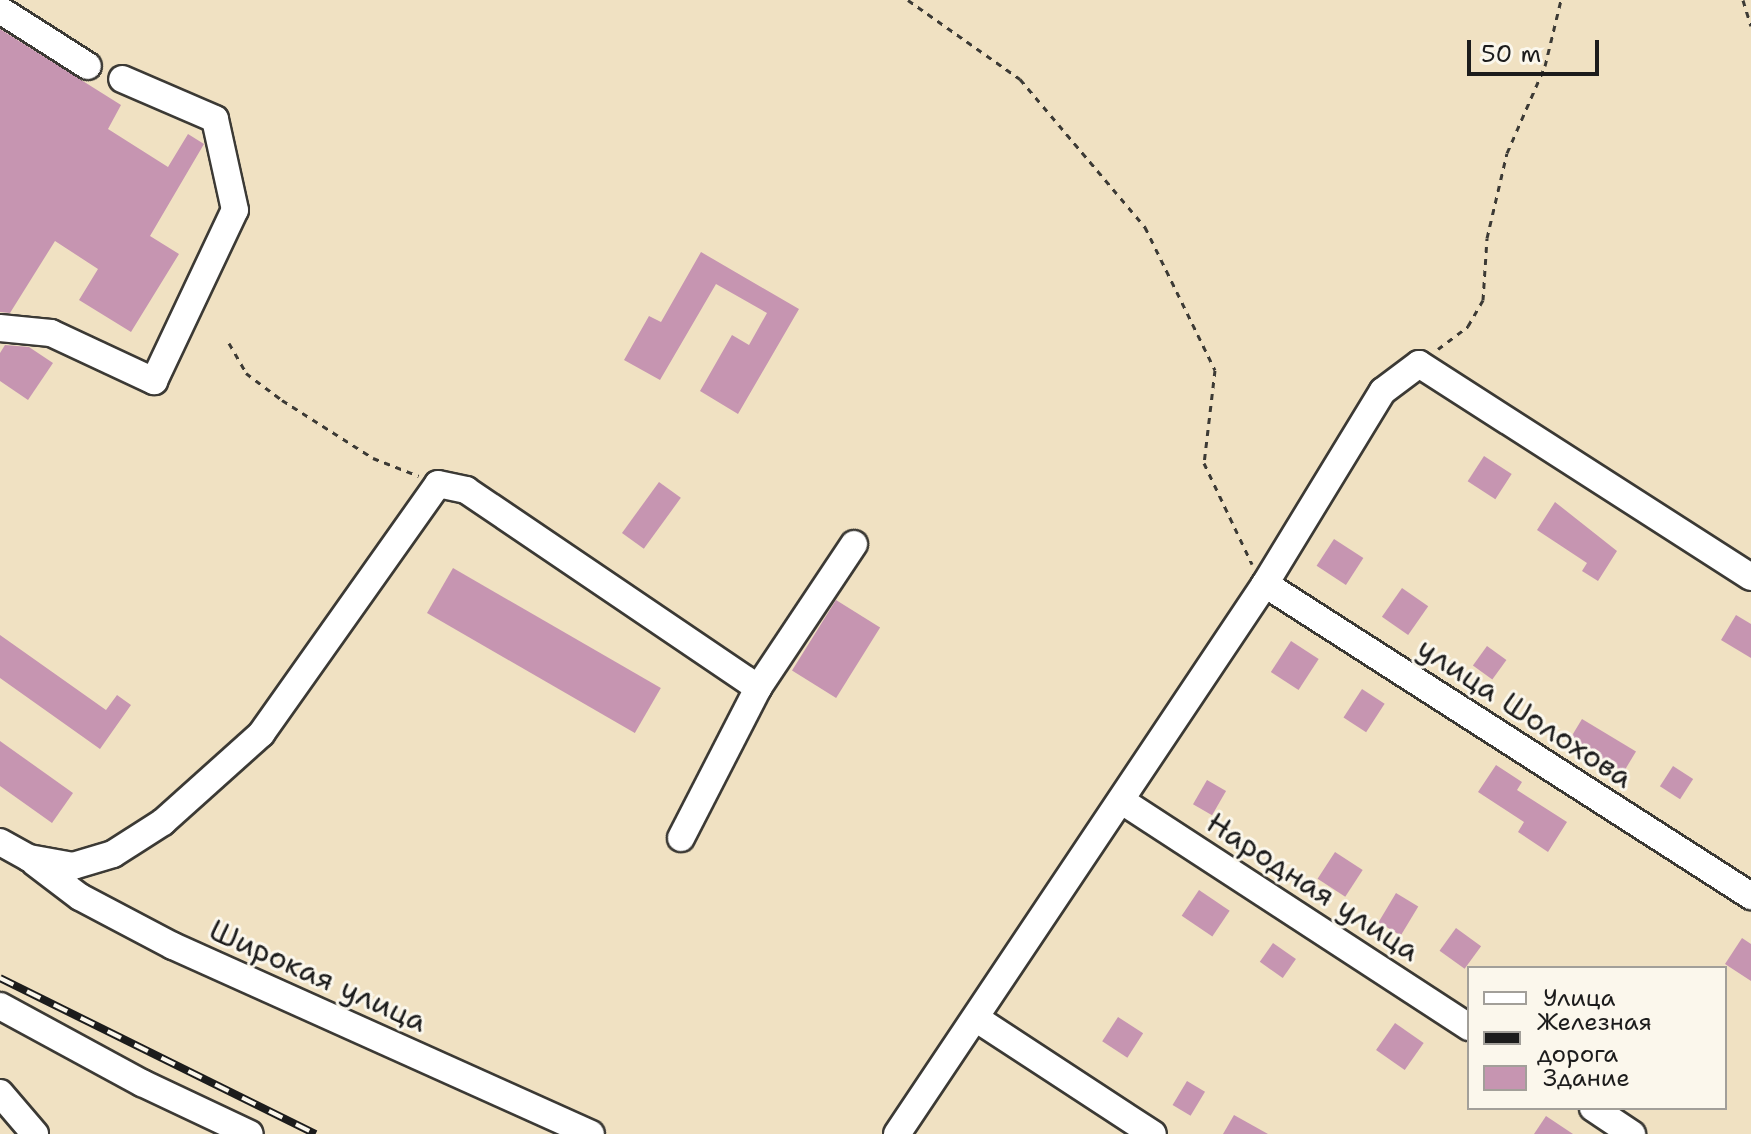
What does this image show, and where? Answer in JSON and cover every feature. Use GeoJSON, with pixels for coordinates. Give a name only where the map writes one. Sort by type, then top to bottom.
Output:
{"type":"FeatureCollection","features":[{"type":"Feature","properties":{"kind":"street"},"geometry":{"type":"LineString","coordinates":[[0,10],[88,66]]}},
{"type":"Feature","properties":{"kind":"street"},"geometry":{"type":"LineString","coordinates":[[0,328],[51,333],[154,381],[235,210],[215,119],[122,79]]}},
{"type":"Feature","properties":{"kind":"street"},"geometry":{"type":"LineString","coordinates":[[897,1134],[954,1042],[977,1019],[1265,584],[1383,391],[1419,364],[1751,577]]}},
{"type":"Feature","properties":{"kind":"street"},"geometry":{"type":"LineString","coordinates":[[0,842],[29,858],[73,866],[113,854],[163,822],[261,734],[438,484],[466,490],[758,688]]}},
{"type":"Feature","properties":{"kind":"street"},"geometry":{"type":"LineString","coordinates":[[681,838],[758,688],[854,544]]}},
{"type":"Feature","properties":{"kind":"street","name":"улица Шолохова"},"geometry":{"type":"LineString","coordinates":[[1265,584],[1751,896]]}},
{"type":"Feature","properties":{"kind":"street","name":"Народная улица"},"geometry":{"type":"LineString","coordinates":[[1122,801],[1467,1026]]}},
{"type":"Feature","properties":{"kind":"street","name":"Широкая улица"},"geometry":{"type":"LineString","coordinates":[[29,858],[80,897],[173,946],[591,1134]]}},
{"type":"Feature","properties":{"kind":"street"},"geometry":{"type":"LineString","coordinates":[[0,1006],[142,1083],[250,1134]]}},
{"type":"Feature","properties":{"kind":"street"},"geometry":{"type":"LineString","coordinates":[[977,1019],[1153,1134]]}},
{"type":"Feature","properties":{"kind":"street"},"geometry":{"type":"LineString","coordinates":[[0,1093],[35,1134]]}},
{"type":"Feature","properties":{"kind":"street"},"geometry":{"type":"LineString","coordinates":[[1596,1110],[1632,1134]]}},
{"type":"Feature","properties":{"kind":"path"},"geometry":{"type":"LineString","coordinates":[[908,0],[1020,79],[1145,227],[1215,370],[1204,463],[1235,536],[1265,584]]}},
{"type":"Feature","properties":{"kind":"path"},"geometry":{"type":"LineString","coordinates":[[1419,364],[1468,326],[1483,300],[1487,238],[1507,153],[1545,66],[1561,0]]}},
{"type":"Feature","properties":{"kind":"path"},"geometry":{"type":"LineString","coordinates":[[1743,0],[1751,26]]}},
{"type":"Feature","properties":{"kind":"path"},"geometry":{"type":"LineString","coordinates":[[229,343],[246,373],[282,400],[373,458],[438,484]]}},
{"type":"Feature","properties":{"kind":"building"},"geometry":{"type":"Polygon","coordinates":[[[0,29],[121,105],[108,129],[168,167],[188,134],[204,144],[150,236],[179,254],[131,332],[79,300],[98,269],[55,241],[10,313],[0,312],[0,29]]]}},
{"type":"Feature","properties":{"kind":"building"},"geometry":{"type":"Polygon","coordinates":[[[701,252],[799,309],[738,414],[700,391],[732,335],[749,345],[767,313],[716,284],[660,380],[624,360],[649,316],[661,322],[701,252]]]}},
{"type":"Feature","properties":{"kind":"building"},"geometry":{"type":"Polygon","coordinates":[[[5,345],[29,347],[53,363],[28,400],[0,381],[0,353],[5,345]]]}},
{"type":"Feature","properties":{"kind":"building"},"geometry":{"type":"Polygon","coordinates":[[[1484,456],[1512,474],[1495,499],[1468,481],[1484,456]]]}},
{"type":"Feature","properties":{"kind":"building"},"geometry":{"type":"Polygon","coordinates":[[[659,482],[681,498],[644,549],[622,533],[659,482]]]}},
{"type":"Feature","properties":{"kind":"building"},"geometry":{"type":"Polygon","coordinates":[[[1555,502],[1617,551],[1598,581],[1582,571],[1587,563],[1537,530],[1555,502]]]}},
{"type":"Feature","properties":{"kind":"building"},"geometry":{"type":"Polygon","coordinates":[[[1334,539],[1363,558],[1346,585],[1317,566],[1334,539]]]}},
{"type":"Feature","properties":{"kind":"building"},"geometry":{"type":"Polygon","coordinates":[[[453,568],[661,688],[635,733],[427,613],[453,568]]]}},
{"type":"Feature","properties":{"kind":"building"},"geometry":{"type":"Polygon","coordinates":[[[1402,588],[1428,606],[1408,635],[1382,617],[1402,588]]]}},
{"type":"Feature","properties":{"kind":"building"},"geometry":{"type":"Polygon","coordinates":[[[836,600],[880,628],[836,698],[792,670],[836,600]]]}},
{"type":"Feature","properties":{"kind":"building"},"geometry":{"type":"Polygon","coordinates":[[[1736,615],[1751,624],[1751,658],[1721,640],[1736,615]]]}},
{"type":"Feature","properties":{"kind":"building"},"geometry":{"type":"Polygon","coordinates":[[[0,635],[106,710],[117,695],[131,705],[100,749],[0,678],[0,635]]]}},
{"type":"Feature","properties":{"kind":"building"},"geometry":{"type":"Polygon","coordinates":[[[1291,641],[1319,659],[1299,690],[1271,672],[1291,641]]]}},
{"type":"Feature","properties":{"kind":"building"},"geometry":{"type":"Polygon","coordinates":[[[1487,646],[1506,660],[1492,680],[1473,665],[1487,646]]]}},
{"type":"Feature","properties":{"kind":"building"},"geometry":{"type":"Polygon","coordinates":[[[1362,689],[1385,704],[1366,732],[1343,718],[1362,689]]]}},
{"type":"Feature","properties":{"kind":"building"},"geometry":{"type":"Polygon","coordinates":[[[1582,719],[1636,751],[1624,772],[1570,740],[1582,719]]]}},
{"type":"Feature","properties":{"kind":"building"},"geometry":{"type":"Polygon","coordinates":[[[0,741],[73,793],[52,823],[0,786],[0,741]]]}},
{"type":"Feature","properties":{"kind":"building"},"geometry":{"type":"Polygon","coordinates":[[[1496,765],[1522,782],[1517,790],[1567,822],[1548,852],[1518,832],[1524,822],[1478,792],[1496,765]]]}},
{"type":"Feature","properties":{"kind":"building"},"geometry":{"type":"Polygon","coordinates":[[[1673,766],[1693,779],[1680,799],[1660,786],[1673,766]]]}},
{"type":"Feature","properties":{"kind":"building"},"geometry":{"type":"Polygon","coordinates":[[[1207,780],[1226,791],[1212,815],[1193,804],[1207,780]]]}},
{"type":"Feature","properties":{"kind":"building"},"geometry":{"type":"Polygon","coordinates":[[[1335,852],[1363,870],[1345,897],[1318,879],[1335,852]]]}},
{"type":"Feature","properties":{"kind":"building"},"geometry":{"type":"Polygon","coordinates":[[[1199,890],[1230,911],[1212,936],[1182,916],[1199,890]]]}},
{"type":"Feature","properties":{"kind":"building"},"geometry":{"type":"Polygon","coordinates":[[[1396,893],[1418,906],[1401,936],[1378,922],[1396,893]]]}},
{"type":"Feature","properties":{"kind":"building"},"geometry":{"type":"Polygon","coordinates":[[[1456,928],[1481,946],[1465,969],[1440,951],[1456,928]]]}},
{"type":"Feature","properties":{"kind":"building"},"geometry":{"type":"Polygon","coordinates":[[[1742,938],[1751,944],[1751,981],[1725,964],[1742,938]]]}},
{"type":"Feature","properties":{"kind":"building"},"geometry":{"type":"Polygon","coordinates":[[[1273,943],[1296,959],[1283,978],[1260,962],[1273,943]]]}},
{"type":"Feature","properties":{"kind":"building"},"geometry":{"type":"Polygon","coordinates":[[[1118,1017],[1143,1033],[1127,1058],[1102,1041],[1118,1017]]]}},
{"type":"Feature","properties":{"kind":"building"},"geometry":{"type":"Polygon","coordinates":[[[1395,1023],[1424,1043],[1405,1070],[1376,1050],[1395,1023]]]}},
{"type":"Feature","properties":{"kind":"building"},"geometry":{"type":"Polygon","coordinates":[[[1187,1081],[1205,1092],[1191,1116],[1173,1105],[1187,1081]]]}},
{"type":"Feature","properties":{"kind":"building"},"geometry":{"type":"Polygon","coordinates":[[[1234,1115],[1268,1134],[1223,1134],[1234,1115]]]}},
{"type":"Feature","properties":{"kind":"building"},"geometry":{"type":"Polygon","coordinates":[[[1546,1116],[1573,1134],[1534,1134],[1546,1116]]]}},
{"type":"Feature","properties":{"kind":"railway"},"geometry":{"type":"LineString","coordinates":[[0,978],[316,1134]]}}]}
